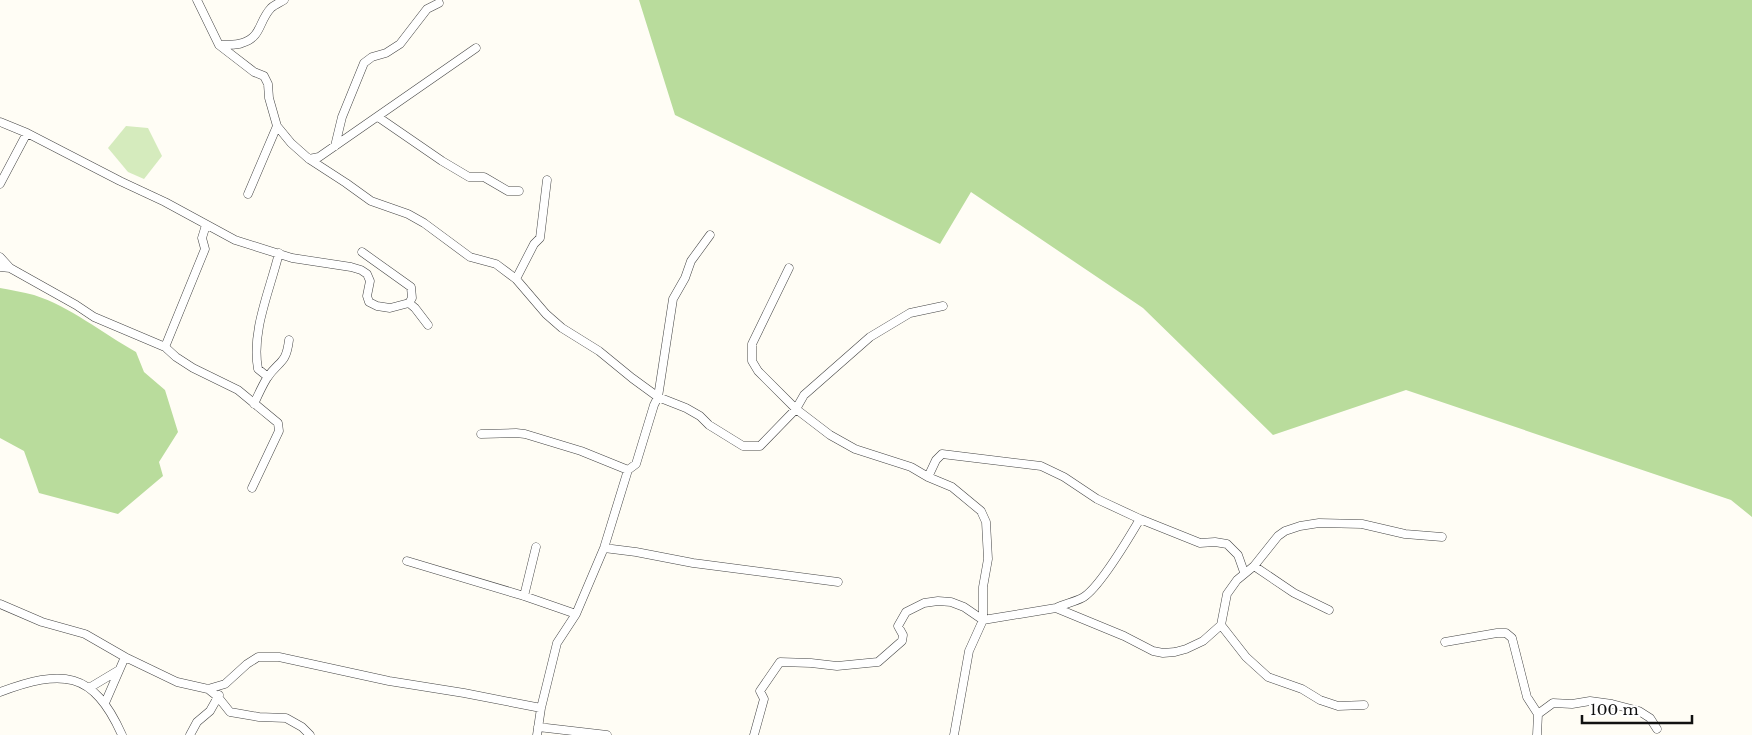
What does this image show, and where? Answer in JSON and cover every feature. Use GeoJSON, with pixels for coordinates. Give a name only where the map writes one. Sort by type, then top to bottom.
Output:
{"type":"FeatureCollection","features":[{"type":"Feature","properties":{"kind":"street"},"geometry":{"type":"LineString","coordinates":[[197,0],[219,45],[254,72],[264,76],[268,84],[269,98],[277,126],[291,143],[310,159],[371,201],[380,206],[408,214],[424,223],[470,257],[496,264],[516,279],[546,314],[562,328],[599,351],[658,397],[686,408],[743,446],[760,446],[796,408],[804,395],[870,337],[910,314],[943,306]]}},
{"type":"Feature","properties":{"kind":"street"},"geometry":{"type":"LineString","coordinates":[[219,45],[241,44],[249,40],[258,33],[262,21],[272,7],[284,0]]}},
{"type":"Feature","properties":{"kind":"street"},"geometry":{"type":"LineString","coordinates":[[335,146],[342,118],[364,63],[372,57],[400,44],[427,9],[439,2]]}},
{"type":"Feature","properties":{"kind":"street"},"geometry":{"type":"LineString","coordinates":[[310,159],[319,158],[476,48]]}},
{"type":"Feature","properties":{"kind":"street"},"geometry":{"type":"LineString","coordinates":[[378,117],[469,178],[484,177],[508,191],[519,191]]}},
{"type":"Feature","properties":{"kind":"street"},"geometry":{"type":"LineString","coordinates":[[0,122],[27,133],[165,202],[235,240],[292,258],[361,270],[367,274],[370,281],[367,296],[369,302],[377,306],[390,308],[409,303],[412,298],[411,287],[362,252]]}},
{"type":"Feature","properties":{"kind":"street"},"geometry":{"type":"LineString","coordinates":[[248,194],[277,126]]}},
{"type":"Feature","properties":{"kind":"street"},"geometry":{"type":"LineString","coordinates":[[0,184],[27,133]]}},
{"type":"Feature","properties":{"kind":"street"},"geometry":{"type":"LineString","coordinates":[[319,158],[322,168]]}},
{"type":"Feature","properties":{"kind":"street"},"geometry":{"type":"LineString","coordinates":[[516,279],[534,244],[540,238],[547,180]]}},
{"type":"Feature","properties":{"kind":"street"},"geometry":{"type":"LineString","coordinates":[[165,347],[205,249],[202,238],[206,225]]}},
{"type":"Feature","properties":{"kind":"street"},"geometry":{"type":"LineString","coordinates":[[607,735],[538,731],[541,708],[557,643],[576,614],[604,548],[628,470],[636,464],[658,397],[673,299],[685,278],[691,261],[710,235]]}},
{"type":"Feature","properties":{"kind":"street"},"geometry":{"type":"LineString","coordinates":[[268,377],[258,369],[256,354],[262,316],[279,253]]}},
{"type":"Feature","properties":{"kind":"street"},"geometry":{"type":"LineString","coordinates":[[0,257],[10,268],[94,317],[165,347],[193,368],[238,390],[278,423],[279,431],[252,488]]}},
{"type":"Feature","properties":{"kind":"street"},"geometry":{"type":"LineString","coordinates":[[0,267],[10,268]]}},
{"type":"Feature","properties":{"kind":"street"},"geometry":{"type":"LineString","coordinates":[[789,268],[752,344],[752,361],[758,371],[796,408],[830,435],[855,449],[911,467],[928,478],[952,487],[974,504],[985,518],[988,559],[983,587],[983,620],[969,651],[954,735]]}},
{"type":"Feature","properties":{"kind":"street"},"geometry":{"type":"LineString","coordinates":[[409,303],[428,325]]}},
{"type":"Feature","properties":{"kind":"street"},"geometry":{"type":"LineString","coordinates":[[254,404],[268,377],[283,362],[289,340]]}},
{"type":"Feature","properties":{"kind":"street"},"geometry":{"type":"LineString","coordinates":[[481,434],[526,434],[580,451],[628,470]]}},
{"type":"Feature","properties":{"kind":"street"},"geometry":{"type":"LineString","coordinates":[[928,478],[936,460],[942,454],[1040,466],[1064,477],[1097,499],[1140,519],[1200,543],[1215,542],[1227,544],[1238,555],[1244,572]]}},
{"type":"Feature","properties":{"kind":"street"},"geometry":{"type":"LineString","coordinates":[[754,735],[764,699],[760,691],[780,662],[837,666],[878,662],[902,641],[903,636],[898,626],[906,612],[924,603],[951,602],[964,607],[983,620],[1056,608],[1082,598],[1104,574],[1140,519]]}},
{"type":"Feature","properties":{"kind":"street"},"geometry":{"type":"LineString","coordinates":[[1056,608],[1163,654],[1186,649],[1203,640],[1221,625],[1227,594],[1244,572],[1254,566],[1278,536],[1285,531],[1319,523],[1362,524],[1405,534],[1442,537]]}},
{"type":"Feature","properties":{"kind":"street"},"geometry":{"type":"LineString","coordinates":[[524,596],[536,546]]}},
{"type":"Feature","properties":{"kind":"street"},"geometry":{"type":"LineString","coordinates":[[604,548],[693,563],[838,582]]}},
{"type":"Feature","properties":{"kind":"street"},"geometry":{"type":"LineString","coordinates":[[407,561],[524,596],[576,614]]}},
{"type":"Feature","properties":{"kind":"street"},"geometry":{"type":"LineString","coordinates":[[1254,566],[1294,593],[1329,610]]}},
{"type":"Feature","properties":{"kind":"street"},"geometry":{"type":"LineString","coordinates":[[0,604],[42,622],[85,634],[125,657],[177,682],[208,689],[218,697],[230,712],[260,718],[286,718],[302,727],[310,735]]}},
{"type":"Feature","properties":{"kind":"street"},"geometry":{"type":"LineString","coordinates":[[1221,625],[1246,657],[1268,677],[1302,688],[1320,700],[1338,706],[1364,705]]}},
{"type":"Feature","properties":{"kind":"street"},"geometry":{"type":"LineString","coordinates":[[1445,642],[1506,633],[1512,638],[1527,697],[1538,714],[1537,735]]}},
{"type":"Feature","properties":{"kind":"street"},"geometry":{"type":"LineString","coordinates":[[105,703],[125,657]]}},
{"type":"Feature","properties":{"kind":"street"},"geometry":{"type":"LineString","coordinates":[[190,735],[197,722],[210,711],[225,684],[247,664],[258,657],[279,657],[389,682],[464,693],[541,708]]}},
{"type":"Feature","properties":{"kind":"street"},"geometry":{"type":"LineString","coordinates":[[89,688],[119,670]]}},
{"type":"Feature","properties":{"kind":"street"},"geometry":{"type":"LineString","coordinates":[[0,692],[36,680],[68,679],[81,683],[105,703],[122,735]]}},
{"type":"Feature","properties":{"kind":"street"},"geometry":{"type":"LineString","coordinates":[[208,689],[225,684]]}},
{"type":"Feature","properties":{"kind":"street"},"geometry":{"type":"LineString","coordinates":[[1538,714],[1553,703],[1572,704],[1590,701],[1639,711],[1650,718],[1658,729]]}},
{"type":"Feature","properties":{"kind":"green space"},"geometry":{"type":"Polygon","coordinates":[[[639,0],[1752,0],[1752,517],[1731,500],[1406,390],[1273,435],[1143,308],[971,192],[940,244],[675,115],[639,0]]]}},
{"type":"Feature","properties":{"kind":"green space"},"geometry":{"type":"Polygon","coordinates":[[[126,126],[148,128],[162,156],[144,179],[128,172],[108,148],[126,126]]]}},
{"type":"Feature","properties":{"kind":"green space"},"geometry":{"type":"Polygon","coordinates":[[[0,288],[48,300],[86,321],[136,352],[144,372],[165,390],[178,432],[159,462],[163,476],[118,514],[39,493],[24,451],[0,438],[0,288]]]}}]}
